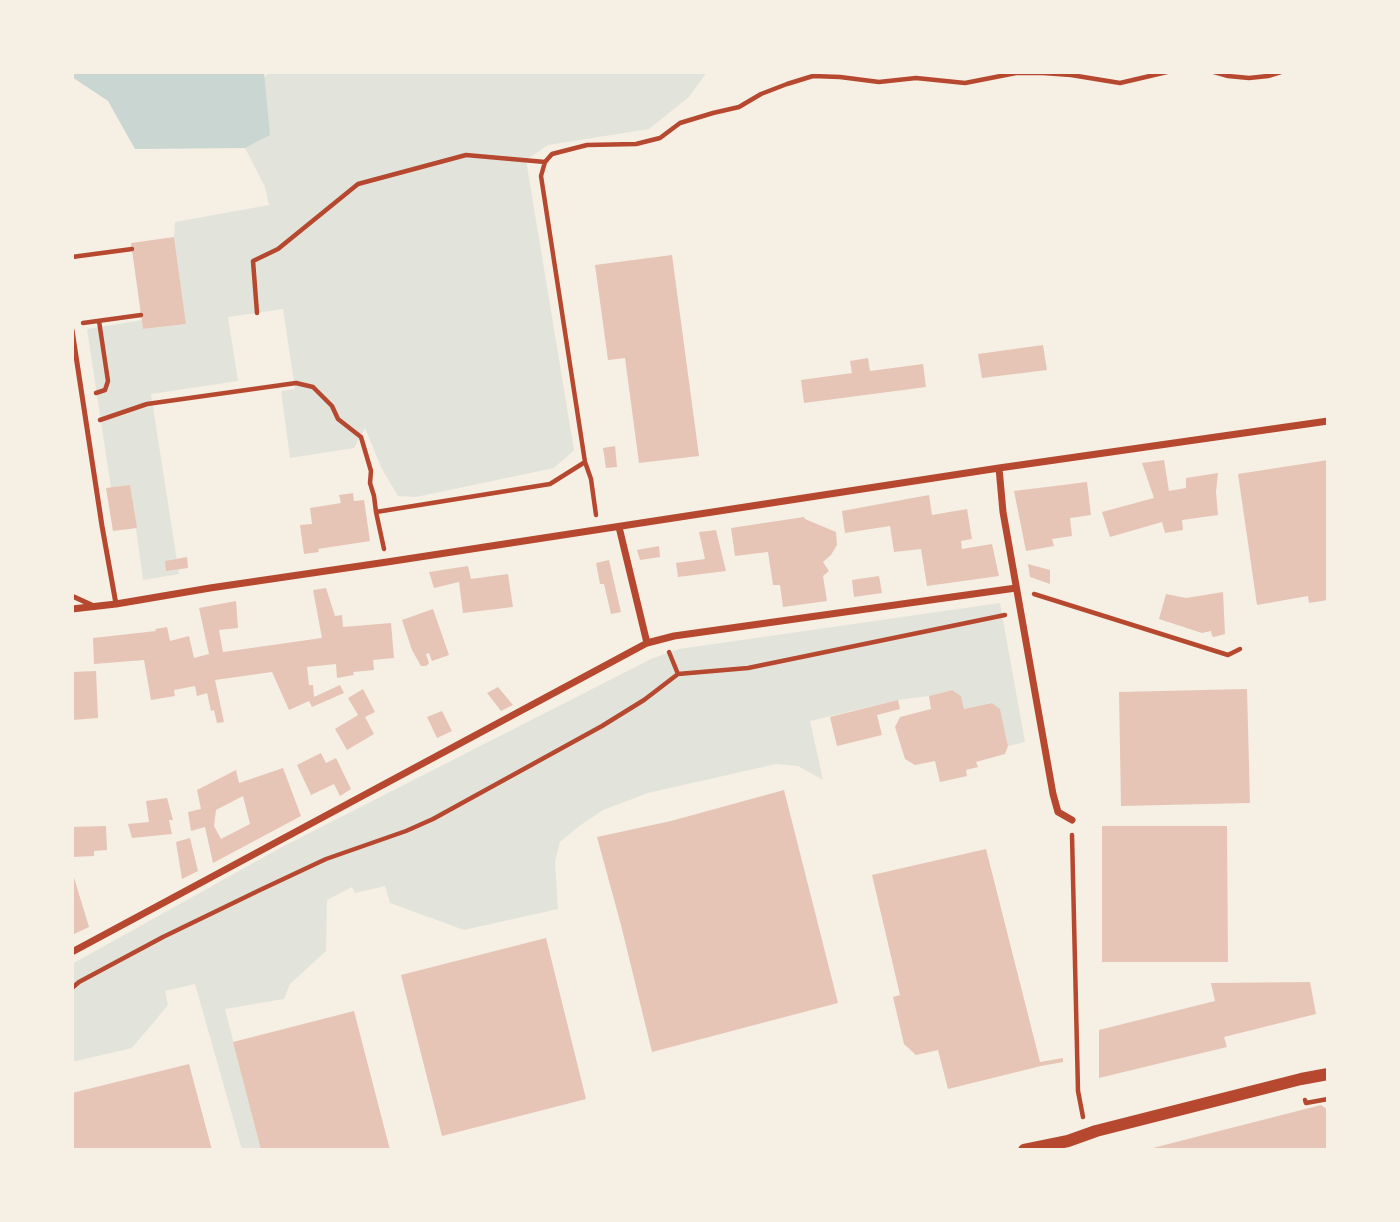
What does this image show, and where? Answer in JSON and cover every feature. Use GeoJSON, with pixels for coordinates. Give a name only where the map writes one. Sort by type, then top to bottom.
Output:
{"type":"FeatureCollection","features":[{"type":"Feature","properties":{"kind":"street"},"geometry":{"type":"LineString","coordinates":[[72,609],[999,468],[1328,421]]}},
{"type":"Feature","properties":{"kind":"street"},"geometry":{"type":"LineString","coordinates":[[999,468],[1003,512],[1053,794],[1058,812],[1072,820]]}},
{"type":"Feature","properties":{"kind":"street"},"geometry":{"type":"LineString","coordinates":[[619,527],[647,643]]}},
{"type":"Feature","properties":{"kind":"street"},"geometry":{"type":"LineString","coordinates":[[72,952],[647,643],[665,638],[1016,588]]}},
{"type":"Feature","properties":{"kind":"street"},"geometry":{"type":"LineString","coordinates":[[1024,1150],[1328,1074]]}},
{"type":"Feature","properties":{"kind":"lane"},"geometry":{"type":"LineString","coordinates":[[72,330],[116,604]]}},
{"type":"Feature","properties":{"kind":"lane"},"geometry":{"type":"LineString","coordinates":[[72,596],[95,607]]}},
{"type":"Feature","properties":{"kind":"path"},"geometry":{"type":"LineString","coordinates":[[596,515],[592,479],[585,462],[541,176],[545,162],[552,154],[587,145],[636,144],[660,138],[680,123],[739,107],[761,94],[813,76],[879,82],[916,78],[965,83],[1016,74],[1043,73],[1120,83],[1167,72]]}},
{"type":"Feature","properties":{"kind":"path"},"geometry":{"type":"LineString","coordinates":[[1214,72],[1249,78],[1281,72]]}},
{"type":"Feature","properties":{"kind":"path"},"geometry":{"type":"LineString","coordinates":[[257,313],[253,261],[278,249],[358,184],[466,155],[545,162]]}},
{"type":"Feature","properties":{"kind":"path"},"geometry":{"type":"LineString","coordinates":[[72,257],[132,248]]}},
{"type":"Feature","properties":{"kind":"path"},"geometry":{"type":"LineString","coordinates":[[79,324],[141,315]]}},
{"type":"Feature","properties":{"kind":"path"},"geometry":{"type":"LineString","coordinates":[[82,395],[102,392],[108,384],[99,321]]}},
{"type":"Feature","properties":{"kind":"path"},"geometry":{"type":"LineString","coordinates":[[86,425],[147,404],[296,383],[313,387],[331,406],[338,419],[361,437],[371,471],[370,484],[387,562]]}},
{"type":"Feature","properties":{"kind":"path"},"geometry":{"type":"LineString","coordinates":[[376,512],[550,484],[585,462]]}},
{"type":"Feature","properties":{"kind":"path"},"geometry":{"type":"LineString","coordinates":[[1016,588],[1228,655],[1240,649]]}},
{"type":"Feature","properties":{"kind":"path"},"geometry":{"type":"LineString","coordinates":[[72,988],[163,937],[326,859],[433,819],[602,726],[644,700],[678,674],[748,668],[1020,612]]}},
{"type":"Feature","properties":{"kind":"path"},"geometry":{"type":"LineString","coordinates":[[665,638],[678,674]]}},
{"type":"Feature","properties":{"kind":"path"},"geometry":{"type":"LineString","coordinates":[[1072,820],[1078,1091],[1086,1135]]}},
{"type":"Feature","properties":{"kind":"path"},"geometry":{"type":"LineString","coordinates":[[1306,1100],[1306,1103],[1328,1099]]}},
{"type":"Feature","properties":{"kind":"shaded area"},"geometry":{"type":"Polygon","coordinates":[[[72,72],[264,72],[270,135],[245,148],[135,149],[108,101],[72,77],[72,72]]]}},
{"type":"Feature","properties":{"kind":"shaded area"},"geometry":{"type":"Polygon","coordinates":[[[269,72],[707,72],[689,97],[649,129],[548,145],[526,160],[574,450],[554,468],[416,497],[398,496],[382,469],[365,428],[354,448],[290,458],[281,391],[295,389],[283,309],[228,317],[238,381],[151,394],[179,574],[143,580],[130,485],[111,488],[87,329],[142,320],[143,329],[186,324],[174,237],[175,222],[269,205],[265,187],[245,148],[249,95],[269,72]]]}},
{"type":"Feature","properties":{"kind":"shaded area"},"geometry":{"type":"Polygon","coordinates":[[[1000,603],[1025,742],[1008,746],[1000,710],[992,703],[964,709],[961,696],[951,690],[898,700],[810,721],[823,780],[798,766],[776,764],[648,793],[603,810],[560,842],[555,862],[558,909],[464,930],[390,903],[385,886],[355,893],[352,887],[327,900],[326,951],[290,984],[284,999],[225,1009],[261,1150],[242,1150],[195,984],[165,991],[168,1005],[132,1048],[72,1062],[72,964],[282,847],[651,659],[679,649],[1000,603]]]}},
{"type":"Feature","properties":{"kind":"building"},"geometry":{"type":"Polygon","coordinates":[[[174,237],[186,324],[143,329],[131,243],[174,237]]]}},
{"type":"Feature","properties":{"kind":"building"},"geometry":{"type":"Polygon","coordinates":[[[672,255],[699,456],[639,463],[625,358],[608,360],[595,265],[672,255]]]}},
{"type":"Feature","properties":{"kind":"building"},"geometry":{"type":"Polygon","coordinates":[[[1043,345],[1047,370],[982,378],[978,354],[1043,345]]]}},
{"type":"Feature","properties":{"kind":"building"},"geometry":{"type":"Polygon","coordinates":[[[868,358],[870,371],[923,364],[926,387],[804,403],[801,380],[852,373],[850,361],[868,358]]]}},
{"type":"Feature","properties":{"kind":"building"},"geometry":{"type":"Polygon","coordinates":[[[615,446],[617,467],[606,468],[603,448],[615,446]]]}},
{"type":"Feature","properties":{"kind":"building"},"geometry":{"type":"Polygon","coordinates":[[[1164,460],[1169,491],[1186,488],[1186,478],[1218,473],[1218,515],[1182,520],[1183,530],[1165,533],[1162,522],[1110,537],[1102,512],[1154,498],[1142,463],[1164,460]]]}},
{"type":"Feature","properties":{"kind":"building"},"geometry":{"type":"Polygon","coordinates":[[[1328,460],[1328,600],[1309,603],[1308,596],[1257,605],[1238,474],[1328,460]]]}},
{"type":"Feature","properties":{"kind":"building"},"geometry":{"type":"Polygon","coordinates":[[[1087,482],[1091,515],[1070,518],[1072,536],[1052,539],[1054,546],[1026,551],[1014,491],[1087,482]]]}},
{"type":"Feature","properties":{"kind":"building"},"geometry":{"type":"Polygon","coordinates":[[[130,485],[137,528],[113,531],[106,488],[130,485]]]}},
{"type":"Feature","properties":{"kind":"building"},"geometry":{"type":"Polygon","coordinates":[[[353,493],[354,501],[364,500],[370,541],[318,549],[319,552],[304,554],[300,525],[312,524],[310,508],[341,503],[339,495],[353,493]]]}},
{"type":"Feature","properties":{"kind":"building"},"geometry":{"type":"Polygon","coordinates":[[[929,495],[932,515],[967,509],[972,539],[961,541],[962,549],[992,544],[999,576],[927,586],[921,549],[894,552],[890,526],[845,533],[842,511],[929,495]]]}},
{"type":"Feature","properties":{"kind":"building"},"geometry":{"type":"Polygon","coordinates":[[[804,517],[836,532],[837,545],[823,562],[829,571],[823,576],[827,601],[783,607],[780,585],[773,585],[768,552],[735,556],[731,528],[804,517]]]}},
{"type":"Feature","properties":{"kind":"building"},"geometry":{"type":"Polygon","coordinates":[[[716,530],[726,571],[678,577],[676,563],[705,559],[699,532],[716,530]]]}},
{"type":"Feature","properties":{"kind":"building"},"geometry":{"type":"Polygon","coordinates":[[[659,546],[660,557],[640,560],[637,550],[659,546]]]}},
{"type":"Feature","properties":{"kind":"building"},"geometry":{"type":"Polygon","coordinates":[[[187,557],[188,568],[166,571],[165,561],[187,557]]]}},
{"type":"Feature","properties":{"kind":"building"},"geometry":{"type":"Polygon","coordinates":[[[609,560],[621,612],[611,614],[596,563],[609,560]]]}},
{"type":"Feature","properties":{"kind":"building"},"geometry":{"type":"Polygon","coordinates":[[[1028,564],[1050,570],[1050,584],[1030,577],[1028,564]]]}},
{"type":"Feature","properties":{"kind":"building"},"geometry":{"type":"Polygon","coordinates":[[[468,566],[471,579],[508,574],[513,607],[463,613],[459,582],[434,588],[429,572],[468,566]]]}},
{"type":"Feature","properties":{"kind":"building"},"geometry":{"type":"Polygon","coordinates":[[[879,576],[882,593],[854,597],[852,580],[879,576]]]}},
{"type":"Feature","properties":{"kind":"building"},"geometry":{"type":"Polygon","coordinates":[[[326,588],[335,616],[342,615],[343,627],[391,623],[394,658],[373,660],[374,670],[353,672],[354,675],[337,678],[336,664],[307,667],[309,685],[313,685],[314,697],[340,685],[344,693],[312,707],[309,701],[289,710],[272,672],[215,680],[224,722],[217,723],[207,693],[197,696],[195,686],[174,690],[175,696],[151,700],[144,660],[94,664],[93,638],[156,631],[155,629],[167,627],[170,641],[189,636],[194,658],[209,654],[199,608],[236,601],[238,628],[219,630],[223,652],[322,638],[313,590],[326,588]]]}},
{"type":"Feature","properties":{"kind":"building"},"geometry":{"type":"Polygon","coordinates":[[[1223,592],[1225,634],[1214,637],[1211,631],[1202,633],[1159,619],[1166,594],[1186,598],[1223,592]]]}},
{"type":"Feature","properties":{"kind":"building"},"geometry":{"type":"Polygon","coordinates":[[[433,609],[449,655],[432,661],[429,653],[426,654],[429,663],[421,666],[412,650],[402,620],[433,609]]]}},
{"type":"Feature","properties":{"kind":"building"},"geometry":{"type":"Polygon","coordinates":[[[96,671],[98,718],[72,720],[72,672],[96,671]]]}},
{"type":"Feature","properties":{"kind":"building"},"geometry":{"type":"Polygon","coordinates":[[[498,687],[513,705],[501,711],[487,693],[498,687]]]}},
{"type":"Feature","properties":{"kind":"building"},"geometry":{"type":"Polygon","coordinates":[[[363,689],[375,712],[365,717],[374,734],[347,750],[335,729],[358,715],[348,698],[363,689]]]}},
{"type":"Feature","properties":{"kind":"building"},"geometry":{"type":"Polygon","coordinates":[[[1247,689],[1250,803],[1121,806],[1119,692],[1247,689]]]}},
{"type":"Feature","properties":{"kind":"building"},"geometry":{"type":"Polygon","coordinates":[[[952,690],[961,696],[964,709],[992,703],[1000,709],[1008,746],[1005,754],[976,762],[978,767],[966,770],[967,776],[940,782],[935,761],[915,765],[905,759],[895,727],[900,717],[931,709],[929,696],[952,690]]]}},
{"type":"Feature","properties":{"kind":"building"},"geometry":{"type":"Polygon","coordinates":[[[898,700],[900,709],[877,715],[882,735],[837,746],[830,717],[898,700]]]}},
{"type":"Feature","properties":{"kind":"building"},"geometry":{"type":"Polygon","coordinates":[[[442,711],[452,731],[437,738],[427,717],[442,711]]]}},
{"type":"Feature","properties":{"kind":"building"},"geometry":{"type":"Polygon","coordinates":[[[321,753],[326,763],[336,758],[351,789],[340,796],[334,784],[311,795],[297,765],[321,753]]]}},
{"type":"Feature","properties":{"kind":"building"},"geometry":{"type":"Polygon","coordinates":[[[283,768],[301,816],[213,863],[205,827],[191,831],[188,812],[201,809],[197,790],[236,770],[239,783],[283,768]],[[243,796],[216,810],[214,826],[221,839],[250,824],[243,796]]]}},
{"type":"Feature","properties":{"kind":"building"},"geometry":{"type":"Polygon","coordinates":[[[784,790],[838,1003],[652,1052],[597,837],[671,821],[784,790]]]}},
{"type":"Feature","properties":{"kind":"building"},"geometry":{"type":"Polygon","coordinates":[[[167,798],[173,820],[169,820],[172,834],[132,838],[128,824],[149,822],[146,801],[167,798]]]}},
{"type":"Feature","properties":{"kind":"building"},"geometry":{"type":"Polygon","coordinates":[[[106,826],[107,850],[94,851],[94,856],[72,857],[72,827],[106,826]]]}},
{"type":"Feature","properties":{"kind":"building"},"geometry":{"type":"Polygon","coordinates":[[[1102,826],[1227,826],[1228,962],[1102,962],[1102,826]]]}},
{"type":"Feature","properties":{"kind":"building"},"geometry":{"type":"Polygon","coordinates":[[[190,838],[198,871],[182,879],[176,842],[190,838]]]}},
{"type":"Feature","properties":{"kind":"building"},"geometry":{"type":"Polygon","coordinates":[[[986,849],[1040,1062],[1063,1058],[1063,1062],[948,1089],[938,1050],[916,1055],[904,1044],[893,997],[900,995],[872,875],[986,849]]]}},
{"type":"Feature","properties":{"kind":"building"},"geometry":{"type":"Polygon","coordinates":[[[72,871],[89,927],[72,935],[72,871]]]}},
{"type":"Feature","properties":{"kind":"building"},"geometry":{"type":"Polygon","coordinates":[[[546,938],[586,1099],[442,1136],[401,975],[546,938]]]}},
{"type":"Feature","properties":{"kind":"building"},"geometry":{"type":"Polygon","coordinates":[[[1310,982],[1316,1014],[1224,1037],[1227,1047],[1099,1078],[1099,1030],[1215,1001],[1211,983],[1310,982]]]}},
{"type":"Feature","properties":{"kind":"building"},"geometry":{"type":"Polygon","coordinates":[[[354,1011],[390,1150],[261,1150],[233,1042],[354,1011]]]}},
{"type":"Feature","properties":{"kind":"building"},"geometry":{"type":"Polygon","coordinates":[[[189,1064],[212,1150],[72,1150],[72,1093],[189,1064]]]}},
{"type":"Feature","properties":{"kind":"building"},"geometry":{"type":"Polygon","coordinates":[[[1321,1105],[1328,1110],[1328,1150],[1145,1150],[1321,1105]]]}}]}
